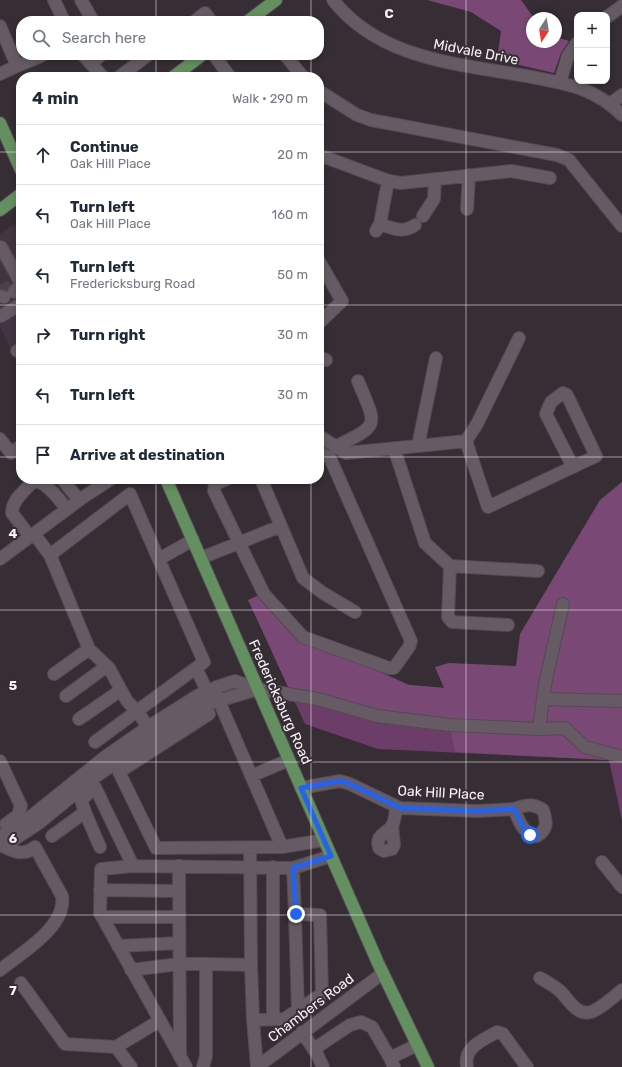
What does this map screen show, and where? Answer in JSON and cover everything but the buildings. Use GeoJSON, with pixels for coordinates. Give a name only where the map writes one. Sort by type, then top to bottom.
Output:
{"type":"FeatureCollection","features":[{"type":"Feature","properties":{"kind":"main road"},"geometry":{"type":"LineString","coordinates":[[257,16],[276,0]]}},
{"type":"Feature","properties":{"kind":"main road"},"geometry":{"type":"LineString","coordinates":[[180,72],[195,60]]}},
{"type":"Feature","properties":{"kind":"main road"},"geometry":{"type":"LineString","coordinates":[[0,123],[16,159]]}},
{"type":"Feature","properties":{"kind":"main road"},"geometry":{"type":"LineString","coordinates":[[0,210],[16,198]]}},
{"type":"Feature","properties":{"kind":"main road","name":"Fredericksburg Road"},"geometry":{"type":"LineString","coordinates":[[168,484],[382,973],[428,1067]]}},
{"type":"Feature","properties":{"kind":"street"},"geometry":{"type":"LineString","coordinates":[[54,0],[62,16]]}},
{"type":"Feature","properties":{"kind":"street"},"geometry":{"type":"LineString","coordinates":[[81,0],[90,16]]}},
{"type":"Feature","properties":{"kind":"street","name":"Midvale Drive"},"geometry":{"type":"LineString","coordinates":[[333,0],[351,20],[365,31],[396,48],[432,59],[560,82],[584,89],[610,104],[622,115]]}},
{"type":"Feature","properties":{"kind":"street"},"geometry":{"type":"LineString","coordinates":[[610,15],[622,6]]}},
{"type":"Feature","properties":{"kind":"street"},"geometry":{"type":"LineString","coordinates":[[0,26],[17,66]]}},
{"type":"Feature","properties":{"kind":"street"},"geometry":{"type":"LineString","coordinates":[[560,82],[568,56],[574,48]]}},
{"type":"Feature","properties":{"kind":"street"},"geometry":{"type":"LineString","coordinates":[[0,74],[31,60]]}},
{"type":"Feature","properties":{"kind":"street"},"geometry":{"type":"LineString","coordinates":[[87,60],[98,72]]}},
{"type":"Feature","properties":{"kind":"street"},"geometry":{"type":"LineString","coordinates":[[126,72],[141,60]]}},
{"type":"Feature","properties":{"kind":"street"},"geometry":{"type":"LineString","coordinates":[[218,60],[226,72]]}},
{"type":"Feature","properties":{"kind":"street"},"geometry":{"type":"LineString","coordinates":[[289,60],[299,72]]}},
{"type":"Feature","properties":{"kind":"street"},"geometry":{"type":"LineString","coordinates":[[324,94],[357,115],[371,120],[557,155],[569,160],[622,226]]}},
{"type":"Feature","properties":{"kind":"street"},"geometry":{"type":"LineString","coordinates":[[610,104],[622,95]]}},
{"type":"Feature","properties":{"kind":"street"},"geometry":{"type":"LineString","coordinates":[[324,157],[388,181],[401,183],[511,170],[550,178]]}},
{"type":"Feature","properties":{"kind":"street"},"geometry":{"type":"LineString","coordinates":[[467,209],[469,175]]}},
{"type":"Feature","properties":{"kind":"street"},"geometry":{"type":"LineString","coordinates":[[388,181],[378,228],[404,230],[410,229],[419,221],[434,199],[435,179]]}},
{"type":"Feature","properties":{"kind":"street"},"geometry":{"type":"LineString","coordinates":[[0,248],[2,247],[12,290]]}},
{"type":"Feature","properties":{"kind":"street"},"geometry":{"type":"LineString","coordinates":[[324,269],[342,300],[324,318]]}},
{"type":"Feature","properties":{"kind":"street"},"geometry":{"type":"LineString","coordinates":[[1,316],[16,307]]}},
{"type":"Feature","properties":{"kind":"street"},"geometry":{"type":"LineString","coordinates":[[466,441],[477,424],[519,338]]}},
{"type":"Feature","properties":{"kind":"street"},"geometry":{"type":"LineString","coordinates":[[418,446],[436,358]]}},
{"type":"Feature","properties":{"kind":"street"},"geometry":{"type":"LineString","coordinates":[[335,447],[368,429],[372,421],[371,412],[358,380]]}},
{"type":"Feature","properties":{"kind":"street"},"geometry":{"type":"LineString","coordinates":[[466,441],[488,507],[574,467],[596,456],[567,395],[563,393],[551,402],[546,414],[574,467]]}},
{"type":"Feature","properties":{"kind":"street"},"geometry":{"type":"LineString","coordinates":[[0,439],[11,453],[16,450]]}},
{"type":"Feature","properties":{"kind":"street"},"geometry":{"type":"LineString","coordinates":[[324,439],[346,453],[466,441]]}},
{"type":"Feature","properties":{"kind":"street"},"geometry":{"type":"LineString","coordinates":[[394,448],[425,543],[450,566],[538,571]]}},
{"type":"Feature","properties":{"kind":"street"},"geometry":{"type":"LineString","coordinates":[[215,484],[214,491],[264,594],[303,637],[388,668],[394,668],[409,647],[411,641],[330,458],[324,455]]}},
{"type":"Feature","properties":{"kind":"street"},"geometry":{"type":"LineString","coordinates":[[32,484],[17,498],[12,508],[12,513],[50,555],[89,648],[107,666],[127,701],[137,711],[152,737]]}},
{"type":"Feature","properties":{"kind":"street"},"geometry":{"type":"LineString","coordinates":[[45,484],[67,509]]}},
{"type":"Feature","properties":{"kind":"street"},"geometry":{"type":"LineString","coordinates":[[66,484],[79,500]]}},
{"type":"Feature","properties":{"kind":"street"},"geometry":{"type":"LineString","coordinates":[[0,559],[79,500],[103,484]]}},
{"type":"Feature","properties":{"kind":"street"},"geometry":{"type":"LineString","coordinates":[[263,484],[303,578],[323,593],[355,612]]}},
{"type":"Feature","properties":{"kind":"street"},"geometry":{"type":"LineString","coordinates":[[50,555],[130,494],[204,662],[95,742]]}},
{"type":"Feature","properties":{"kind":"street"},"geometry":{"type":"LineString","coordinates":[[201,558],[281,526]]}},
{"type":"Feature","properties":{"kind":"street"},"geometry":{"type":"LineString","coordinates":[[159,559],[193,540]]}},
{"type":"Feature","properties":{"kind":"street"},"geometry":{"type":"LineString","coordinates":[[450,566],[448,617],[452,622],[508,625]]}},
{"type":"Feature","properties":{"kind":"street"},"geometry":{"type":"LineString","coordinates":[[539,729],[545,684],[563,604]]}},
{"type":"Feature","properties":{"kind":"street"},"geometry":{"type":"LineString","coordinates":[[54,674],[89,648]]}},
{"type":"Feature","properties":{"kind":"street"},"geometry":{"type":"LineString","coordinates":[[66,696],[107,666]]}},
{"type":"Feature","properties":{"kind":"street"},"geometry":{"type":"LineString","coordinates":[[196,668],[210,690],[219,700],[282,847]]}},
{"type":"Feature","properties":{"kind":"street"},"geometry":{"type":"LineString","coordinates":[[90,780],[119,772],[152,737],[210,690],[235,681],[258,690],[318,699],[377,716],[450,725],[539,729],[565,728],[585,747],[622,758]]}},
{"type":"Feature","properties":{"kind":"street"},"geometry":{"type":"LineString","coordinates":[[79,719],[121,690]]}},
{"type":"Feature","properties":{"kind":"street"},"geometry":{"type":"LineString","coordinates":[[0,845],[9,843],[24,827],[152,737],[198,707],[258,690]]}},
{"type":"Feature","properties":{"kind":"street"},"geometry":{"type":"LineString","coordinates":[[544,699],[622,700]]}},
{"type":"Feature","properties":{"kind":"street"},"geometry":{"type":"LineString","coordinates":[[152,737],[209,714]]}},
{"type":"Feature","properties":{"kind":"street"},"geometry":{"type":"LineString","coordinates":[[252,776],[289,760]]}},
{"type":"Feature","properties":{"kind":"street"},"geometry":{"type":"LineString","coordinates":[[0,761],[22,806],[18,815],[0,828]]}},
{"type":"Feature","properties":{"kind":"street"},"geometry":{"type":"LineString","coordinates":[[119,772],[156,848],[163,866]]}},
{"type":"Feature","properties":{"kind":"street"},"geometry":{"type":"LineString","coordinates":[[90,780],[81,800],[100,847]]}},
{"type":"Feature","properties":{"kind":"street"},"geometry":{"type":"LineString","coordinates":[[90,780],[133,866]]}},
{"type":"Feature","properties":{"kind":"street","name":"Oak Hill Place"},"geometry":{"type":"LineString","coordinates":[[301,788],[340,781],[366,791],[396,807],[478,811],[514,809]]}},
{"type":"Feature","properties":{"kind":"street"},"geometry":{"type":"LineString","coordinates":[[392,825],[396,807]]}},
{"type":"Feature","properties":{"kind":"street"},"geometry":{"type":"LineString","coordinates":[[52,836],[85,812]]}},
{"type":"Feature","properties":{"kind":"street"},"geometry":{"type":"LineString","coordinates":[[0,840],[3,835],[24,827]]}},
{"type":"Feature","properties":{"kind":"street"},"geometry":{"type":"LineString","coordinates":[[0,970],[52,928],[63,904],[62,896],[24,827]]}},
{"type":"Feature","properties":{"kind":"street"},"geometry":{"type":"LineString","coordinates":[[156,848],[282,847],[324,840]]}},
{"type":"Feature","properties":{"kind":"street"},"geometry":{"type":"LineString","coordinates":[[0,845],[22,853],[28,852],[35,847]]}},
{"type":"Feature","properties":{"kind":"street"},"geometry":{"type":"LineString","coordinates":[[250,848],[251,965],[253,1020],[257,1067]]}},
{"type":"Feature","properties":{"kind":"street"},"geometry":{"type":"LineString","coordinates":[[183,1062],[100,913],[101,869],[133,866],[293,868],[331,856]]}},
{"type":"Feature","properties":{"kind":"street"},"geometry":{"type":"LineString","coordinates":[[602,862],[622,887]]}},
{"type":"Feature","properties":{"kind":"street"},"geometry":{"type":"LineString","coordinates":[[179,866],[179,964],[183,1062]]}},
{"type":"Feature","properties":{"kind":"street"},"geometry":{"type":"LineString","coordinates":[[272,1020],[273,867]]}},
{"type":"Feature","properties":{"kind":"street"},"geometry":{"type":"LineString","coordinates":[[293,868],[296,914],[298,1011]]}},
{"type":"Feature","properties":{"kind":"street"},"geometry":{"type":"LineString","coordinates":[[100,890],[179,891]]}},
{"type":"Feature","properties":{"kind":"street"},"geometry":{"type":"LineString","coordinates":[[253,1020],[284,1020],[322,994],[320,915],[296,914]]}},
{"type":"Feature","properties":{"kind":"street"},"geometry":{"type":"LineString","coordinates":[[102,917],[179,917]]}},
{"type":"Feature","properties":{"kind":"street"},"geometry":{"type":"LineString","coordinates":[[118,946],[179,943]]}},
{"type":"Feature","properties":{"kind":"street"},"geometry":{"type":"LineString","coordinates":[[131,970],[179,964],[251,965]]}},
{"type":"Feature","properties":{"kind":"street"},"geometry":{"type":"LineString","coordinates":[[203,1067],[206,1056],[206,964]]}},
{"type":"Feature","properties":{"kind":"street","name":"Chambers Road"},"geometry":{"type":"LineString","coordinates":[[257,1067],[382,973]]}},
{"type":"Feature","properties":{"kind":"street"},"geometry":{"type":"LineString","coordinates":[[540,978],[561,991],[572,1005],[581,1012],[595,1010],[622,990]]}},
{"type":"Feature","properties":{"kind":"street"},"geometry":{"type":"LineString","coordinates":[[21,983],[65,1044],[116,1047],[159,1021]]}},
{"type":"Feature","properties":{"kind":"street"},"geometry":{"type":"LineString","coordinates":[[314,1049],[350,1025],[361,1022],[372,1027],[392,1063],[417,1045]]}},
{"type":"Feature","properties":{"kind":"street"},"geometry":{"type":"LineString","coordinates":[[302,1032],[314,1049],[323,1067]]}},
{"type":"Feature","properties":{"kind":"street"},"geometry":{"type":"LineString","coordinates":[[467,1067],[468,1052],[474,1045],[497,1032],[503,1034],[527,1067]]}},
{"type":"Feature","properties":{"kind":"street"},"geometry":{"type":"LineString","coordinates":[[116,1047],[131,1067]]}},
{"type":"Feature","properties":{"kind":"shaded area"},"geometry":{"type":"Polygon","coordinates":[[[427,0],[521,0],[530,12],[526,12],[526,48],[562,48],[562,39],[569,41],[561,53],[554,73],[497,60],[501,31],[471,12],[427,0]]]}},
{"type":"Feature","properties":{"kind":"shaded area"},"geometry":{"type":"Polygon","coordinates":[[[16,225],[15,358],[0,326],[0,234],[11,226],[16,225]]]}},
{"type":"Feature","properties":{"kind":"shaded area"},"geometry":{"type":"Polygon","coordinates":[[[622,482],[622,753],[610,760],[455,752],[449,721],[377,713],[291,693],[248,600],[257,596],[296,639],[354,660],[409,685],[444,688],[435,667],[449,663],[516,666],[520,634],[600,500],[622,482]]]}},
{"type":"Feature","properties":{"kind":"shaded area"},"geometry":{"type":"Polygon","coordinates":[[[272,652],[356,680],[478,691],[622,709],[622,821],[609,760],[378,749],[305,724],[272,652]]]}},
{"type":"Feature","properties":{"kind":"tunnel"},"geometry":{"type":"LineString","coordinates":[[2,291],[11,286]]}},
{"type":"Feature","properties":{"kind":"route"},"geometry":{"type":"LineString","coordinates":[[296,914],[293,868],[331,856],[301,788],[340,781],[366,791],[391,805],[400,808],[478,811],[514,809],[524,829],[530,835]]}}]}
